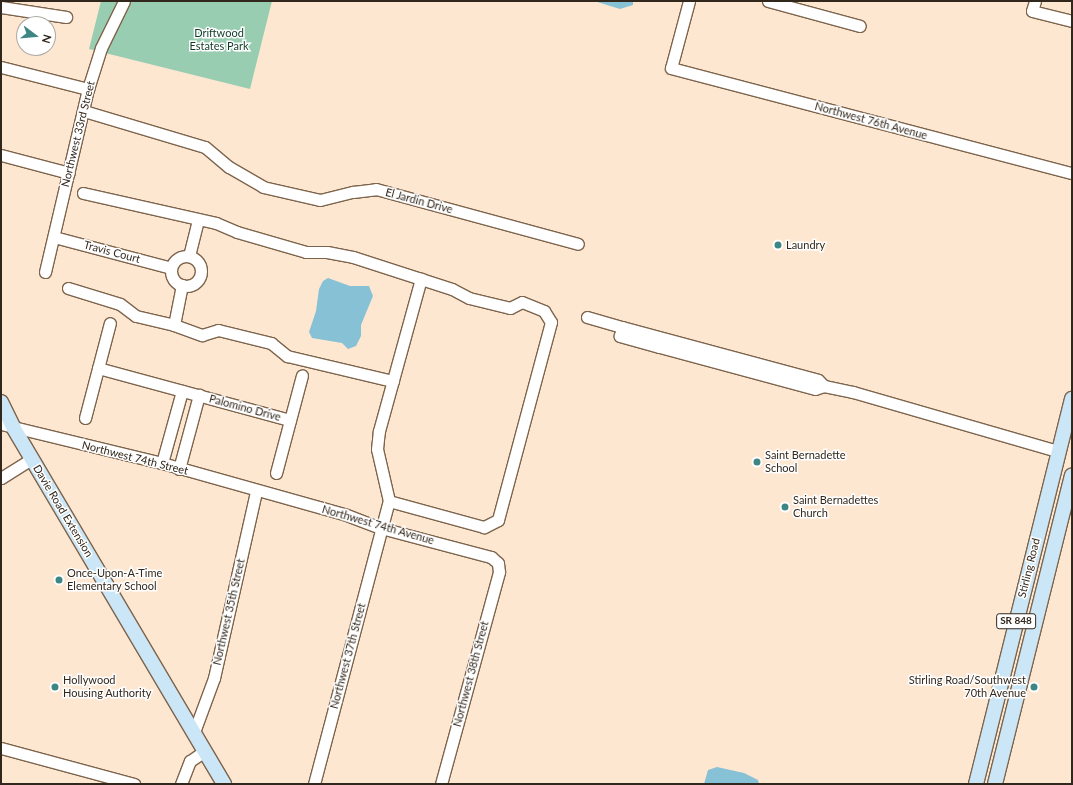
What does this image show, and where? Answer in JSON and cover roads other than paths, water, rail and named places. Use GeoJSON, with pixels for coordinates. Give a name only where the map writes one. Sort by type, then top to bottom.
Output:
{"type":"FeatureCollection","features":[{"type":"Feature","properties":{"kind":"main road","name":"Stirling Road"},"geometry":{"type":"LineString","coordinates":[[976,784],[1072,399]]}},
{"type":"Feature","properties":{"kind":"main road","name":"Davie Road Extension"},"geometry":{"type":"LineString","coordinates":[[1,402],[7,425],[32,459],[224,784]]}},
{"type":"Feature","properties":{"kind":"main road","name":"Stirling Road"},"geometry":{"type":"LineString","coordinates":[[995,784],[1072,475]]}},
{"type":"Feature","properties":{"kind":"main road"},"geometry":{"type":"LineString","coordinates":[[1033,555],[1051,560]]}},
{"type":"Feature","properties":{"kind":"street","name":"Northwest 33rd Street"},"geometry":{"type":"LineString","coordinates":[[46,272],[88,89],[101,48],[124,1]]}},
{"type":"Feature","properties":{"kind":"street","name":"Northwest 76th Avenue"},"geometry":{"type":"LineString","coordinates":[[689,1],[671,68],[1072,173]]}},
{"type":"Feature","properties":{"kind":"street"},"geometry":{"type":"LineString","coordinates":[[768,1],[860,26]]}},
{"type":"Feature","properties":{"kind":"street"},"geometry":{"type":"LineString","coordinates":[[1034,6],[1072,21]]}},
{"type":"Feature","properties":{"kind":"street"},"geometry":{"type":"LineString","coordinates":[[1,7],[66,17]]}},
{"type":"Feature","properties":{"kind":"street"},"geometry":{"type":"LineString","coordinates":[[1,67],[88,89]]}},
{"type":"Feature","properties":{"kind":"street","name":"El Jardin Drive"},"geometry":{"type":"LineString","coordinates":[[84,111],[205,148],[229,167],[263,187],[320,200],[376,189],[578,244]]}},
{"type":"Feature","properties":{"kind":"street"},"geometry":{"type":"LineString","coordinates":[[1,155],[69,173]]}},
{"type":"Feature","properties":{"kind":"street"},"geometry":{"type":"LineString","coordinates":[[83,193],[216,223],[237,232],[306,252],[327,252],[353,257],[452,289],[469,298],[510,308],[522,302],[544,311],[551,322],[498,520],[484,527],[388,501],[377,449],[379,431],[421,279]]}},
{"type":"Feature","properties":{"kind":"street"},"geometry":{"type":"LineString","coordinates":[[189,256],[198,219]]}},
{"type":"Feature","properties":{"kind":"street","name":"Travis Court"},"geometry":{"type":"LineString","coordinates":[[54,237],[171,268]]}},
{"type":"Feature","properties":{"kind":"street"},"geometry":{"type":"LineString","coordinates":[[189,256],[198,263],[200,274],[194,283],[182,285],[173,279],[171,268],[178,258],[189,256]]}},
{"type":"Feature","properties":{"kind":"street"},"geometry":{"type":"LineString","coordinates":[[174,325],[182,285]]}},
{"type":"Feature","properties":{"kind":"street"},"geometry":{"type":"LineString","coordinates":[[68,288],[120,304],[136,316],[174,325],[202,335],[218,330],[271,343],[287,356],[393,381]]}},
{"type":"Feature","properties":{"kind":"street"},"geometry":{"type":"LineString","coordinates":[[587,316],[622,327],[620,336],[815,389],[824,386],[853,392],[1058,451]]}},
{"type":"Feature","properties":{"kind":"street"},"geometry":{"type":"LineString","coordinates":[[85,418],[110,323]]}},
{"type":"Feature","properties":{"kind":"street","name":"Palomino Drive"},"geometry":{"type":"LineString","coordinates":[[98,368],[290,420]]}},
{"type":"Feature","properties":{"kind":"street","name":"Palomino Drive"},"geometry":{"type":"LineString","coordinates":[[276,473],[302,375]]}},
{"type":"Feature","properties":{"kind":"street"},"geometry":{"type":"LineString","coordinates":[[162,463],[182,391]]}},
{"type":"Feature","properties":{"kind":"street","name":"Palomino Drive"},"geometry":{"type":"LineString","coordinates":[[179,469],[199,396]]}},
{"type":"Feature","properties":{"kind":"street","name":"Northwest 74th Street"},"geometry":{"type":"LineString","coordinates":[[7,425],[162,463],[256,491]]}},
{"type":"Feature","properties":{"kind":"street"},"geometry":{"type":"LineString","coordinates":[[1,478],[32,459]]}},
{"type":"Feature","properties":{"kind":"street","name":"Northwest 35th Street"},"geometry":{"type":"LineString","coordinates":[[194,732],[214,678],[256,491]]}},
{"type":"Feature","properties":{"kind":"street","name":"Northwest 74th Avenue"},"geometry":{"type":"LineString","coordinates":[[256,491],[344,514],[381,528],[491,557],[498,563]]}},
{"type":"Feature","properties":{"kind":"street","name":"Northwest 37th Street"},"geometry":{"type":"LineString","coordinates":[[314,784],[388,501]]}},
{"type":"Feature","properties":{"kind":"street","name":"Northwest 38th Street"},"geometry":{"type":"LineString","coordinates":[[442,784],[499,572],[498,563]]}},
{"type":"Feature","properties":{"kind":"street"},"geometry":{"type":"LineString","coordinates":[[1,748],[134,784]]}},
{"type":"Feature","properties":{"kind":"street"},"geometry":{"type":"LineString","coordinates":[[181,784],[190,761],[205,751]]}},
{"type":"Feature","properties":{"kind":"water"},"geometry":{"type":"Polygon","coordinates":[[[594,1],[633,1],[633,5],[620,9],[594,1]]]}},
{"type":"Feature","properties":{"kind":"water"},"geometry":{"type":"Polygon","coordinates":[[[328,278],[350,286],[369,286],[373,296],[361,325],[361,336],[356,346],[348,349],[342,343],[312,338],[309,332],[316,311],[319,289],[323,281],[328,278]]]}},
{"type":"Feature","properties":{"kind":"water"},"geometry":{"type":"Polygon","coordinates":[[[717,767],[744,773],[758,780],[759,784],[704,784],[708,770],[717,767]]]}},
{"type":"Feature","properties":{"kind":"place","name":"Laundry"},"geometry":{"type":"Point","coordinates":[778,245]}},
{"type":"Feature","properties":{"kind":"place","name":"Saint Bernadette School"},"geometry":{"type":"Point","coordinates":[757,462]}},
{"type":"Feature","properties":{"kind":"place","name":"Saint Bernadettes Church"},"geometry":{"type":"Point","coordinates":[785,507]}},
{"type":"Feature","properties":{"kind":"place","name":"Once-Upon-A-Time Elementary School"},"geometry":{"type":"Point","coordinates":[59,580]}},
{"type":"Feature","properties":{"kind":"place","name":"Hollywood Housing Authority"},"geometry":{"type":"Point","coordinates":[55,687]}},
{"type":"Feature","properties":{"kind":"place","name":"Stirling Road/Southwest 70th Avenue"},"geometry":{"type":"Point","coordinates":[1034,687]}},
{"type":"Feature","properties":{"kind":"park label","name":"Driftwood Estates Park"},"geometry":{"type":"Point","coordinates":[219,40]}}]}
